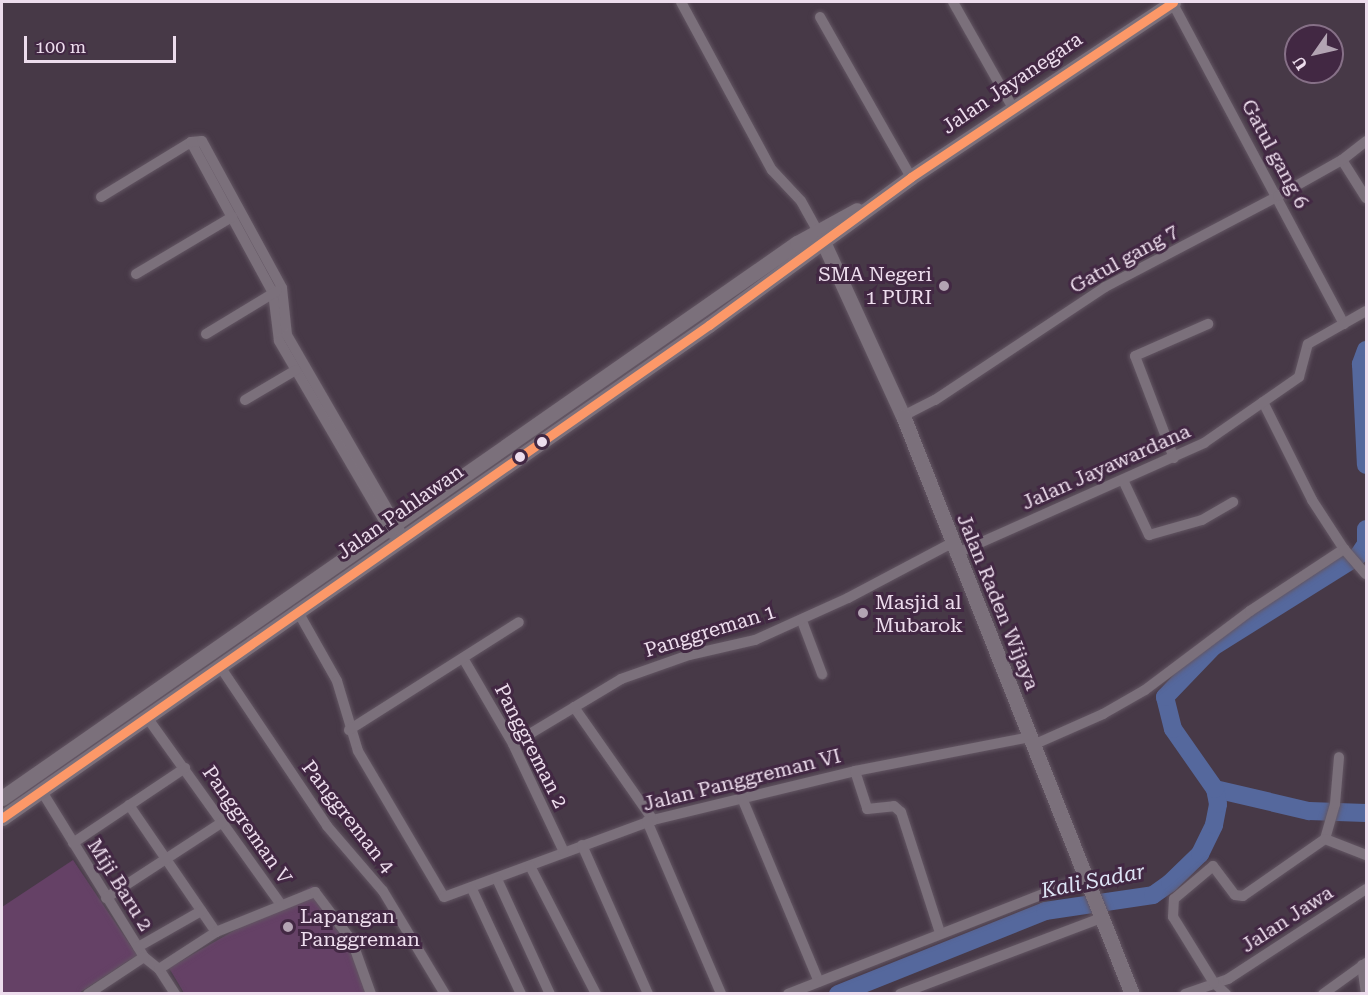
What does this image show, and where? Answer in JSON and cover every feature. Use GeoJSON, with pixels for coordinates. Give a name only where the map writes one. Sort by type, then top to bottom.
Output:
{"type":"FeatureCollection","features":[{"type":"Feature","properties":{"kind":"main road","name":"Jalan Jayanegara"},"geometry":{"type":"LineString","coordinates":[[821,236],[877,202],[910,177],[1172,2]]}},
{"type":"Feature","properties":{"kind":"main road","name":"Jalan Raden Wijaya"},"geometry":{"type":"LineString","coordinates":[[821,236],[903,416],[953,548],[1132,993]]}},
{"type":"Feature","properties":{"kind":"main road","name":"Jalan Pahlawan"},"geometry":{"type":"LineString","coordinates":[[2,798],[236,644],[821,236]]}},
{"type":"Feature","properties":{"kind":"main road","name":"Jalan Pahlawan"},"geometry":{"type":"LineString","coordinates":[[2,818],[219,665],[236,644],[297,610],[395,532]]}},
{"type":"Feature","properties":{"kind":"street"},"geometry":{"type":"LineString","coordinates":[[681,2],[772,170],[801,201],[821,236]]}},
{"type":"Feature","properties":{"kind":"street"},"geometry":{"type":"LineString","coordinates":[[953,2],[1013,108]]}},
{"type":"Feature","properties":{"kind":"street","name":"Gatul gang 6"},"geometry":{"type":"LineString","coordinates":[[1172,2],[1278,196],[1344,324]]}},
{"type":"Feature","properties":{"kind":"street"},"geometry":{"type":"LineString","coordinates":[[820,17],[910,177]]}},
{"type":"Feature","properties":{"kind":"street"},"geometry":{"type":"LineString","coordinates":[[101,197],[191,142],[202,141],[277,291],[287,335],[395,532]]}},
{"type":"Feature","properties":{"kind":"street","name":"Gatul gang 7"},"geometry":{"type":"LineString","coordinates":[[903,416],[935,400],[1105,287],[1278,196],[1342,160],[1366,141]]}},
{"type":"Feature","properties":{"kind":"street"},"geometry":{"type":"LineString","coordinates":[[191,142],[232,217],[277,291],[277,334],[296,370],[395,532]]}},
{"type":"Feature","properties":{"kind":"street"},"geometry":{"type":"LineString","coordinates":[[1342,160],[1366,198]]}},
{"type":"Feature","properties":{"kind":"street"},"geometry":{"type":"LineString","coordinates":[[136,274],[232,217]]}},
{"type":"Feature","properties":{"kind":"street"},"geometry":{"type":"LineString","coordinates":[[206,334],[277,291]]}},
{"type":"Feature","properties":{"kind":"street","name":"Jalan Jayawardana"},"geometry":{"type":"LineString","coordinates":[[953,548],[1174,458],[1263,402],[1302,373],[1308,344],[1366,311]]}},
{"type":"Feature","properties":{"kind":"street"},"geometry":{"type":"LineString","coordinates":[[1174,458],[1136,356],[1208,324]]}},
{"type":"Feature","properties":{"kind":"street"},"geometry":{"type":"LineString","coordinates":[[245,400],[296,370]]}},
{"type":"Feature","properties":{"kind":"street"},"geometry":{"type":"LineString","coordinates":[[1263,402],[1312,500],[1345,550],[1366,574]]}},
{"type":"Feature","properties":{"kind":"street"},"geometry":{"type":"LineString","coordinates":[[1123,480],[1149,535],[1202,520],[1233,502]]}},
{"type":"Feature","properties":{"kind":"street","name":"Panggreman 1"},"geometry":{"type":"LineString","coordinates":[[513,744],[574,707],[639,672],[755,640],[802,621],[953,548]]}},
{"type":"Feature","properties":{"kind":"street","name":"Jalan Panggreman VI"},"geometry":{"type":"LineString","coordinates":[[349,730],[441,895],[446,897],[650,820],[855,771],[1031,741],[1103,714],[1145,690],[1250,611],[1345,550]]}},
{"type":"Feature","properties":{"kind":"street"},"geometry":{"type":"LineString","coordinates":[[297,610],[337,681],[349,730],[519,622]]}},
{"type":"Feature","properties":{"kind":"street"},"geometry":{"type":"LineString","coordinates":[[802,621],[822,674]]}},
{"type":"Feature","properties":{"kind":"street","name":"Panggreman 2"},"geometry":{"type":"LineString","coordinates":[[463,658],[513,744],[564,852]]}},
{"type":"Feature","properties":{"kind":"street","name":"Panggreman 4"},"geometry":{"type":"LineString","coordinates":[[219,665],[327,826],[383,891],[445,993]]}},
{"type":"Feature","properties":{"kind":"street"},"geometry":{"type":"LineString","coordinates":[[574,707],[650,820],[721,993]]}},
{"type":"Feature","properties":{"kind":"street","name":"Panggreman V"},"geometry":{"type":"LineString","coordinates":[[147,716],[224,821],[280,903]]}},
{"type":"Feature","properties":{"kind":"street"},"geometry":{"type":"LineString","coordinates":[[1218,990],[1173,917],[1172,903],[1213,866],[1235,896],[1244,896],[1325,839],[1335,804],[1339,756]]}},
{"type":"Feature","properties":{"kind":"street"},"geometry":{"type":"LineString","coordinates":[[74,843],[185,768]]}},
{"type":"Feature","properties":{"kind":"street"},"geometry":{"type":"LineString","coordinates":[[855,771],[867,809],[894,806],[901,812],[940,933]]}},
{"type":"Feature","properties":{"kind":"street","name":"Miji Baru 2"},"geometry":{"type":"LineString","coordinates":[[41,790],[141,952],[159,969],[175,993]]}},
{"type":"Feature","properties":{"kind":"street"},"geometry":{"type":"LineString","coordinates":[[741,798],[819,982]]}},
{"type":"Feature","properties":{"kind":"street"},"geometry":{"type":"LineString","coordinates":[[129,805],[216,932]]}},
{"type":"Feature","properties":{"kind":"street"},"geometry":{"type":"LineString","coordinates":[[106,898],[224,821]]}},
{"type":"Feature","properties":{"kind":"street"},"geometry":{"type":"LineString","coordinates":[[1325,839],[1366,855]]}},
{"type":"Feature","properties":{"kind":"street"},"geometry":{"type":"LineString","coordinates":[[582,845],[648,993]]}},
{"type":"Feature","properties":{"kind":"street"},"geometry":{"type":"LineString","coordinates":[[530,866],[596,993]]}},
{"type":"Feature","properties":{"kind":"street"},"geometry":{"type":"LineString","coordinates":[[497,879],[550,993]]}},
{"type":"Feature","properties":{"kind":"street"},"geometry":{"type":"LineString","coordinates":[[788,993],[1086,879]]}},
{"type":"Feature","properties":{"kind":"street"},"geometry":{"type":"LineString","coordinates":[[472,889],[521,993]]}},
{"type":"Feature","properties":{"kind":"street","name":"Jalan Jawa"},"geometry":{"type":"LineString","coordinates":[[1185,993],[1218,990],[1227,980],[1366,889]]}},
{"type":"Feature","properties":{"kind":"street"},"geometry":{"type":"LineString","coordinates":[[159,969],[216,932],[280,903],[290,904],[312,892],[320,894],[352,941],[371,993]]}},
{"type":"Feature","properties":{"kind":"street"},"geometry":{"type":"LineString","coordinates":[[88,993],[141,952],[201,911]]}},
{"type":"Feature","properties":{"kind":"street"},"geometry":{"type":"LineString","coordinates":[[900,993],[1099,914]]}},
{"type":"Feature","properties":{"kind":"street"},"geometry":{"type":"LineString","coordinates":[[1323,993],[1364,964]]}},
{"type":"Feature","properties":{"kind":"street"},"geometry":{"type":"LineString","coordinates":[[1364,964],[1366,993]]}},
{"type":"Feature","properties":{"kind":"shaded area"},"geometry":{"type":"Polygon","coordinates":[[[73,860],[137,955],[79,993],[2,994],[2,907],[73,860]]]}},
{"type":"Feature","properties":{"kind":"shaded area","name":"Lapangan Panggreman"},"geometry":{"type":"Polygon","coordinates":[[[312,886],[373,993],[184,993],[169,968],[312,886]]]}},
{"type":"Feature","properties":{"kind":"waterway","name":"Kali Sadar"},"geometry":{"type":"LineString","coordinates":[[1366,350],[1361,364],[1366,465]]}},
{"type":"Feature","properties":{"kind":"waterway","name":"Kali Sadar"},"geometry":{"type":"LineString","coordinates":[[838,994],[1045,911],[1153,895],[1170,883],[1200,854],[1214,825],[1218,804],[1215,789],[1173,729],[1165,697],[1213,647],[1358,556],[1366,544],[1366,529]]}},
{"type":"Feature","properties":{"kind":"waterway"},"geometry":{"type":"LineString","coordinates":[[1215,789],[1309,811],[1366,813]]}},
{"type":"Feature","properties":{"kind":"transit line"},"geometry":{"type":"LineString","coordinates":[[2,818],[709,325],[911,177],[1173,2]]}},
{"type":"Feature","properties":{"kind":"place","name":"SMA Negeri 1 PURI"},"geometry":{"type":"Point","coordinates":[944,286]}},
{"type":"Feature","properties":{"kind":"place","name":"Masjid al Mubarok"},"geometry":{"type":"Point","coordinates":[863,613]}},
{"type":"Feature","properties":{"kind":"place","name":"Lapangan Panggreman"},"geometry":{"type":"Point","coordinates":[288,927]}}]}
